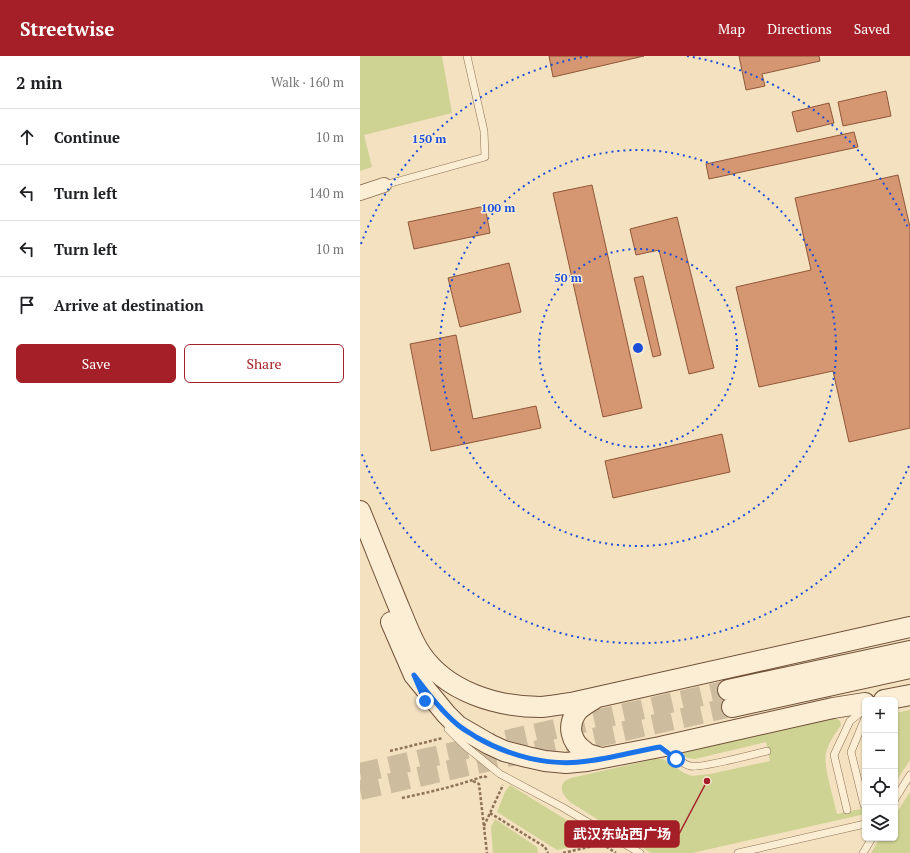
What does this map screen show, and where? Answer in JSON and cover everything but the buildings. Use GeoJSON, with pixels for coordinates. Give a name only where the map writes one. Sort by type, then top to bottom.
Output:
{"type":"FeatureCollection","features":[{"type":"Feature","properties":{"kind":"main road"},"geometry":{"type":"LineString","coordinates":[[360,511],[420,653],[440,674],[454,684],[474,695],[495,701],[542,706],[571,703],[910,626]]}},
{"type":"Feature","properties":{"kind":"main road"},"geometry":{"type":"LineString","coordinates":[[360,546],[414,675],[446,714],[458,726],[499,749],[546,761],[566,763],[587,761],[660,747],[833,708],[862,704]]}},
{"type":"Feature","properties":{"kind":"main road"},"geometry":{"type":"LineString","coordinates":[[910,651],[730,699],[910,668]]}},
{"type":"Feature","properties":{"kind":"main road"},"geometry":{"type":"LineString","coordinates":[[897,697],[910,694]]}},
{"type":"Feature","properties":{"kind":"main road"},"geometry":{"type":"LineString","coordinates":[[595,698],[577,712],[571,722],[571,736],[584,752],[601,758]]}},
{"type":"Feature","properties":{"kind":"street"},"geometry":{"type":"LineString","coordinates":[[360,193],[384,185]]}},
{"type":"Feature","properties":{"kind":"lane"},"geometry":{"type":"LineString","coordinates":[[384,185],[485,157],[484,131],[467,56]]}},
{"type":"Feature","properties":{"kind":"lane"},"geometry":{"type":"LineString","coordinates":[[414,675],[425,701]]}},
{"type":"Feature","properties":{"kind":"lane"},"geometry":{"type":"LineString","coordinates":[[847,810],[834,755],[850,721],[862,711]]}},
{"type":"Feature","properties":{"kind":"lane"},"geometry":{"type":"LineString","coordinates":[[444,725],[464,745],[500,774],[562,806],[640,853]]}},
{"type":"Feature","properties":{"kind":"lane"},"geometry":{"type":"LineString","coordinates":[[862,725],[851,752],[862,797]]}},
{"type":"Feature","properties":{"kind":"lane"},"geometry":{"type":"LineString","coordinates":[[660,747],[676,759],[692,767],[767,751]]}},
{"type":"Feature","properties":{"kind":"lane"},"geometry":{"type":"LineString","coordinates":[[898,794],[910,775]]}},
{"type":"Feature","properties":{"kind":"lane"},"geometry":{"type":"LineString","coordinates":[[738,853],[862,825]]}},
{"type":"Feature","properties":{"kind":"lane"},"geometry":{"type":"LineString","coordinates":[[863,853],[870,841]]}},
{"type":"Feature","properties":{"kind":"path"},"geometry":{"type":"LineString","coordinates":[[390,751],[443,738]]}},
{"type":"Feature","properties":{"kind":"path"},"geometry":{"type":"LineString","coordinates":[[402,798],[484,776]]}},
{"type":"Feature","properties":{"kind":"path"},"geometry":{"type":"LineString","coordinates":[[473,780],[479,784],[487,853]]}},
{"type":"Feature","properties":{"kind":"path"},"geometry":{"type":"LineString","coordinates":[[484,826],[503,785]]}},
{"type":"Feature","properties":{"kind":"path"},"geometry":{"type":"LineString","coordinates":[[490,813],[545,847],[548,853]]}},
{"type":"Feature","properties":{"kind":"path"},"geometry":{"type":"LineString","coordinates":[[563,853],[602,844],[616,853]]}},
{"type":"Feature","properties":{"kind":"green space"},"geometry":{"type":"Polygon","coordinates":[[[360,56],[442,56],[452,113],[364,135],[372,167],[360,171],[360,56]]]}},
{"type":"Feature","properties":{"kind":"green space"},"geometry":{"type":"Polygon","coordinates":[[[910,710],[910,760],[898,778],[898,733],[898,712],[910,710]]]}},
{"type":"Feature","properties":{"kind":"green space"},"geometry":{"type":"Polygon","coordinates":[[[836,718],[840,721],[841,725],[828,746],[825,759],[827,774],[837,814],[862,809],[862,815],[692,853],[651,853],[570,802],[564,795],[562,785],[571,778],[655,759],[663,759],[684,773],[692,776],[710,774],[770,761],[766,742],[695,759],[684,756],[684,753],[687,751],[836,718]]]}},
{"type":"Feature","properties":{"kind":"green space"},"geometry":{"type":"Polygon","coordinates":[[[510,785],[594,837],[595,842],[557,850],[497,812],[505,792],[510,785]]]}},
{"type":"Feature","properties":{"kind":"green space"},"geometry":{"type":"Polygon","coordinates":[[[910,792],[910,853],[871,853],[878,841],[898,841],[898,810],[910,792]]]}},
{"type":"Feature","properties":{"kind":"green space"},"geometry":{"type":"Polygon","coordinates":[[[495,819],[537,847],[538,853],[493,853],[491,827],[495,819]]]}},
{"type":"Feature","properties":{"kind":"tunnel"},"geometry":{"type":"LineString","coordinates":[[360,773],[728,690]]}},
{"type":"Feature","properties":{"kind":"tunnel"},"geometry":{"type":"LineString","coordinates":[[360,790],[732,707]]}},
{"type":"Feature","properties":{"kind":"place","name":"武汉东站西广场"},"geometry":{"type":"Point","coordinates":[707,781]}},
{"type":"Feature","properties":{"kind":"route"},"geometry":{"type":"LineString","coordinates":[[425,701],[414,675],[446,714],[458,726],[504,751],[527,757],[566,763],[587,761],[660,747],[676,759]]}}]}
